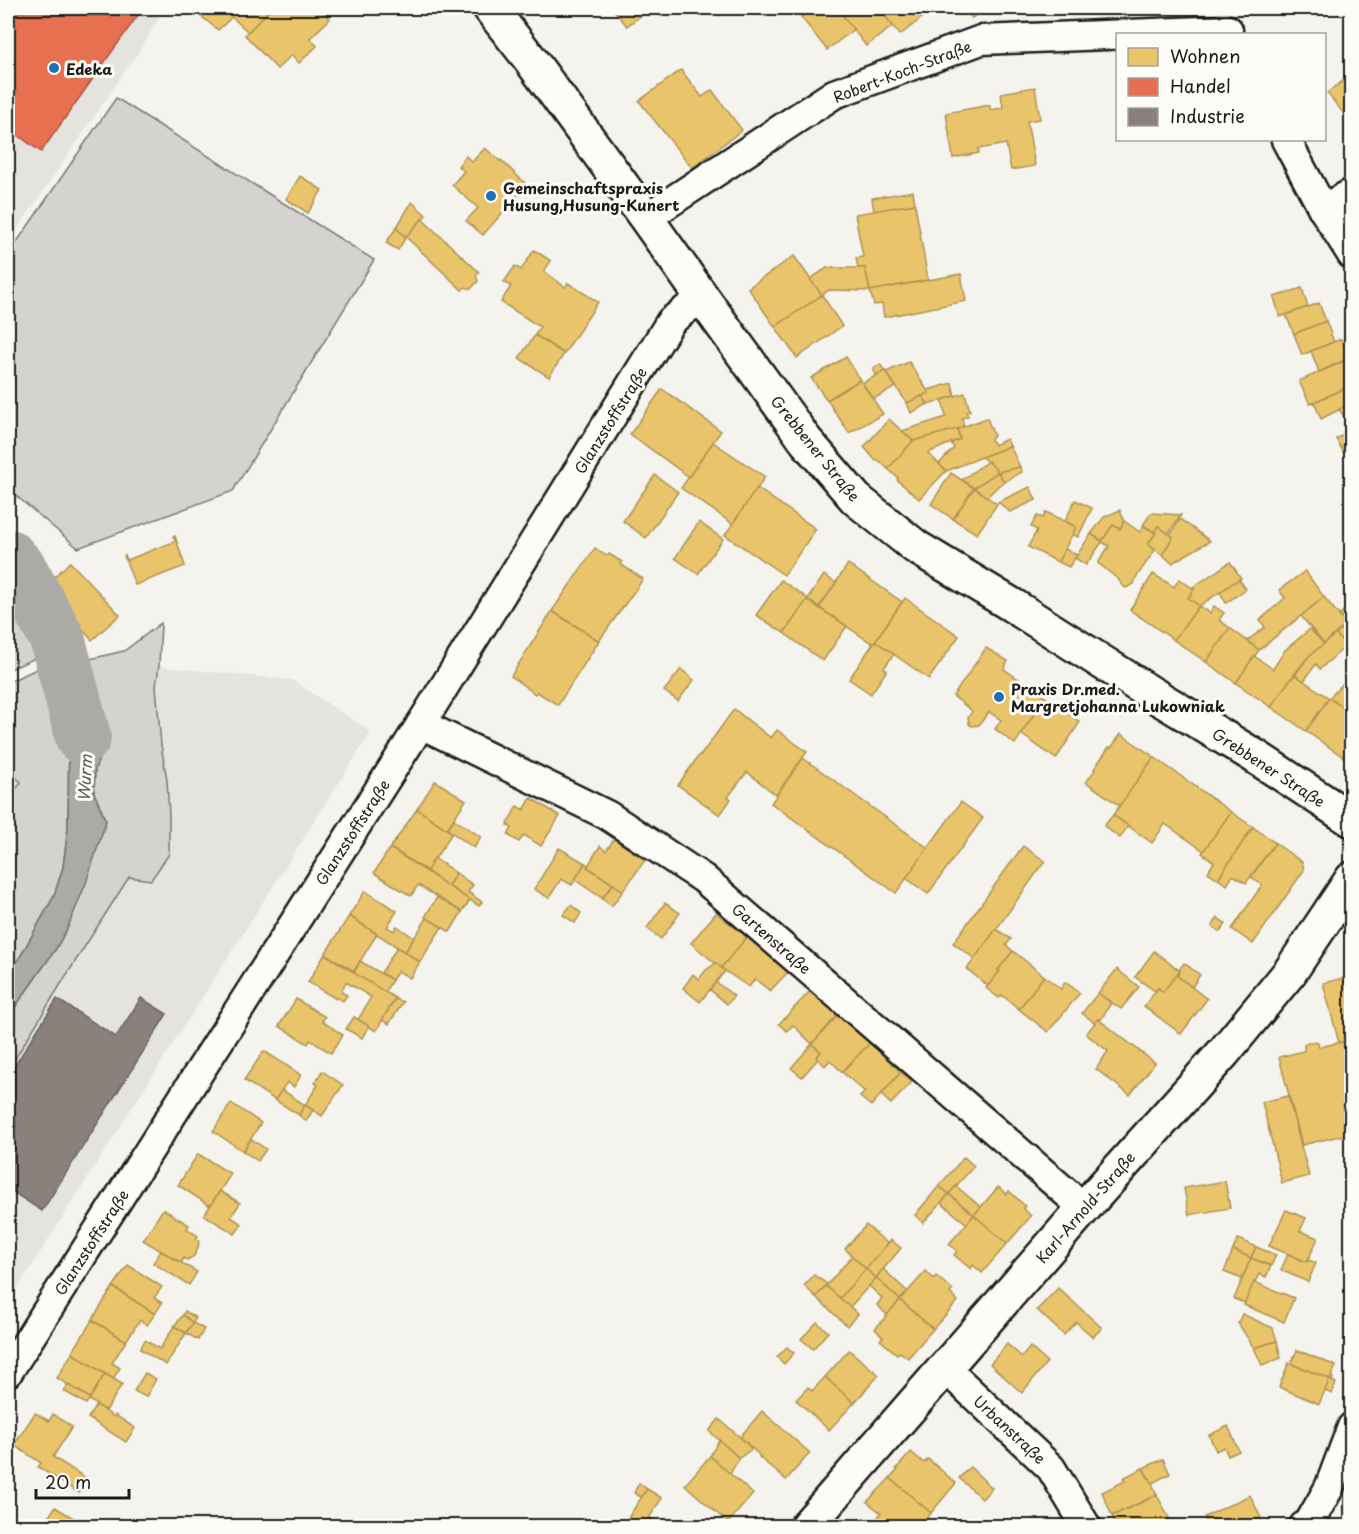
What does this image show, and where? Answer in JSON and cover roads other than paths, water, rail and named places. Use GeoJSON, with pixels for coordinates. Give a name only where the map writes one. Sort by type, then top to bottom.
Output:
{"type":"FeatureCollection","features":[{"type":"Feature","properties":{"kind":"street","name":"Grebbener Straße"},"geometry":{"type":"LineString","coordinates":[[490,8],[530,59],[806,441],[856,500],[916,547],[1253,755],[1352,820]]}},
{"type":"Feature","properties":{"kind":"street","name":"Robert-Koch-Straße"},"geometry":{"type":"LineString","coordinates":[[646,218],[834,94],[981,40],[1224,24]]}},
{"type":"Feature","properties":{"kind":"street"},"geometry":{"type":"LineString","coordinates":[[1287,141],[1323,209],[1352,255]]}},
{"type":"Feature","properties":{"kind":"street"},"geometry":{"type":"LineString","coordinates":[[1323,209],[1352,193]]}},
{"type":"Feature","properties":{"kind":"street","name":"Glanzstoffstraße"},"geometry":{"type":"LineString","coordinates":[[8,1372],[421,724],[671,321],[702,297]]}},
{"type":"Feature","properties":{"kind":"street","name":"Gartenstraße"},"geometry":{"type":"LineString","coordinates":[[421,724],[607,814],[704,879],[1084,1208]]}},
{"type":"Feature","properties":{"kind":"street","name":"Karl-Arnold-Straße"},"geometry":{"type":"LineString","coordinates":[[807,1527],[1084,1208],[1224,1052],[1290,972],[1352,879]]}},
{"type":"Feature","properties":{"kind":"street","name":"Urbanstraße"},"geometry":{"type":"LineString","coordinates":[[945,1368],[1052,1468],[1086,1527]]}},
{"type":"Feature","properties":{"kind":"street"},"geometry":{"type":"LineString","coordinates":[[1304,1527],[1308,1525],[1329,1488],[1352,1427]]}},
{"type":"Feature","properties":{"kind":"water"},"geometry":{"type":"Polygon","coordinates":[[[8,541],[52,602],[80,650],[47,653],[8,586],[8,541]]]}},
{"type":"Feature","properties":{"kind":"water"},"geometry":{"type":"Polygon","coordinates":[[[81,661],[97,719],[100,756],[95,769],[94,793],[106,821],[86,883],[68,927],[55,950],[8,1017],[8,973],[20,957],[54,896],[63,867],[68,828],[69,722],[61,687],[50,663],[81,661]]]}},
{"type":"Feature","properties":{"kind":"waterway","name":"Wurm"},"geometry":{"type":"LineString","coordinates":[[8,557],[19,569],[57,638],[83,737]]}},
{"type":"Feature","properties":{"kind":"place","name":"Edeka"},"geometry":{"type":"Point","coordinates":[54,68]}},
{"type":"Feature","properties":{"kind":"place","name":"Gemeinschaftspraxis Husung,Husung-Kunert"},"geometry":{"type":"Point","coordinates":[491,196]}},
{"type":"Feature","properties":{"kind":"place","name":"Praxis Dr.med. Margretjohanna Lukowniak"},"geometry":{"type":"Point","coordinates":[999,697]}}]}
